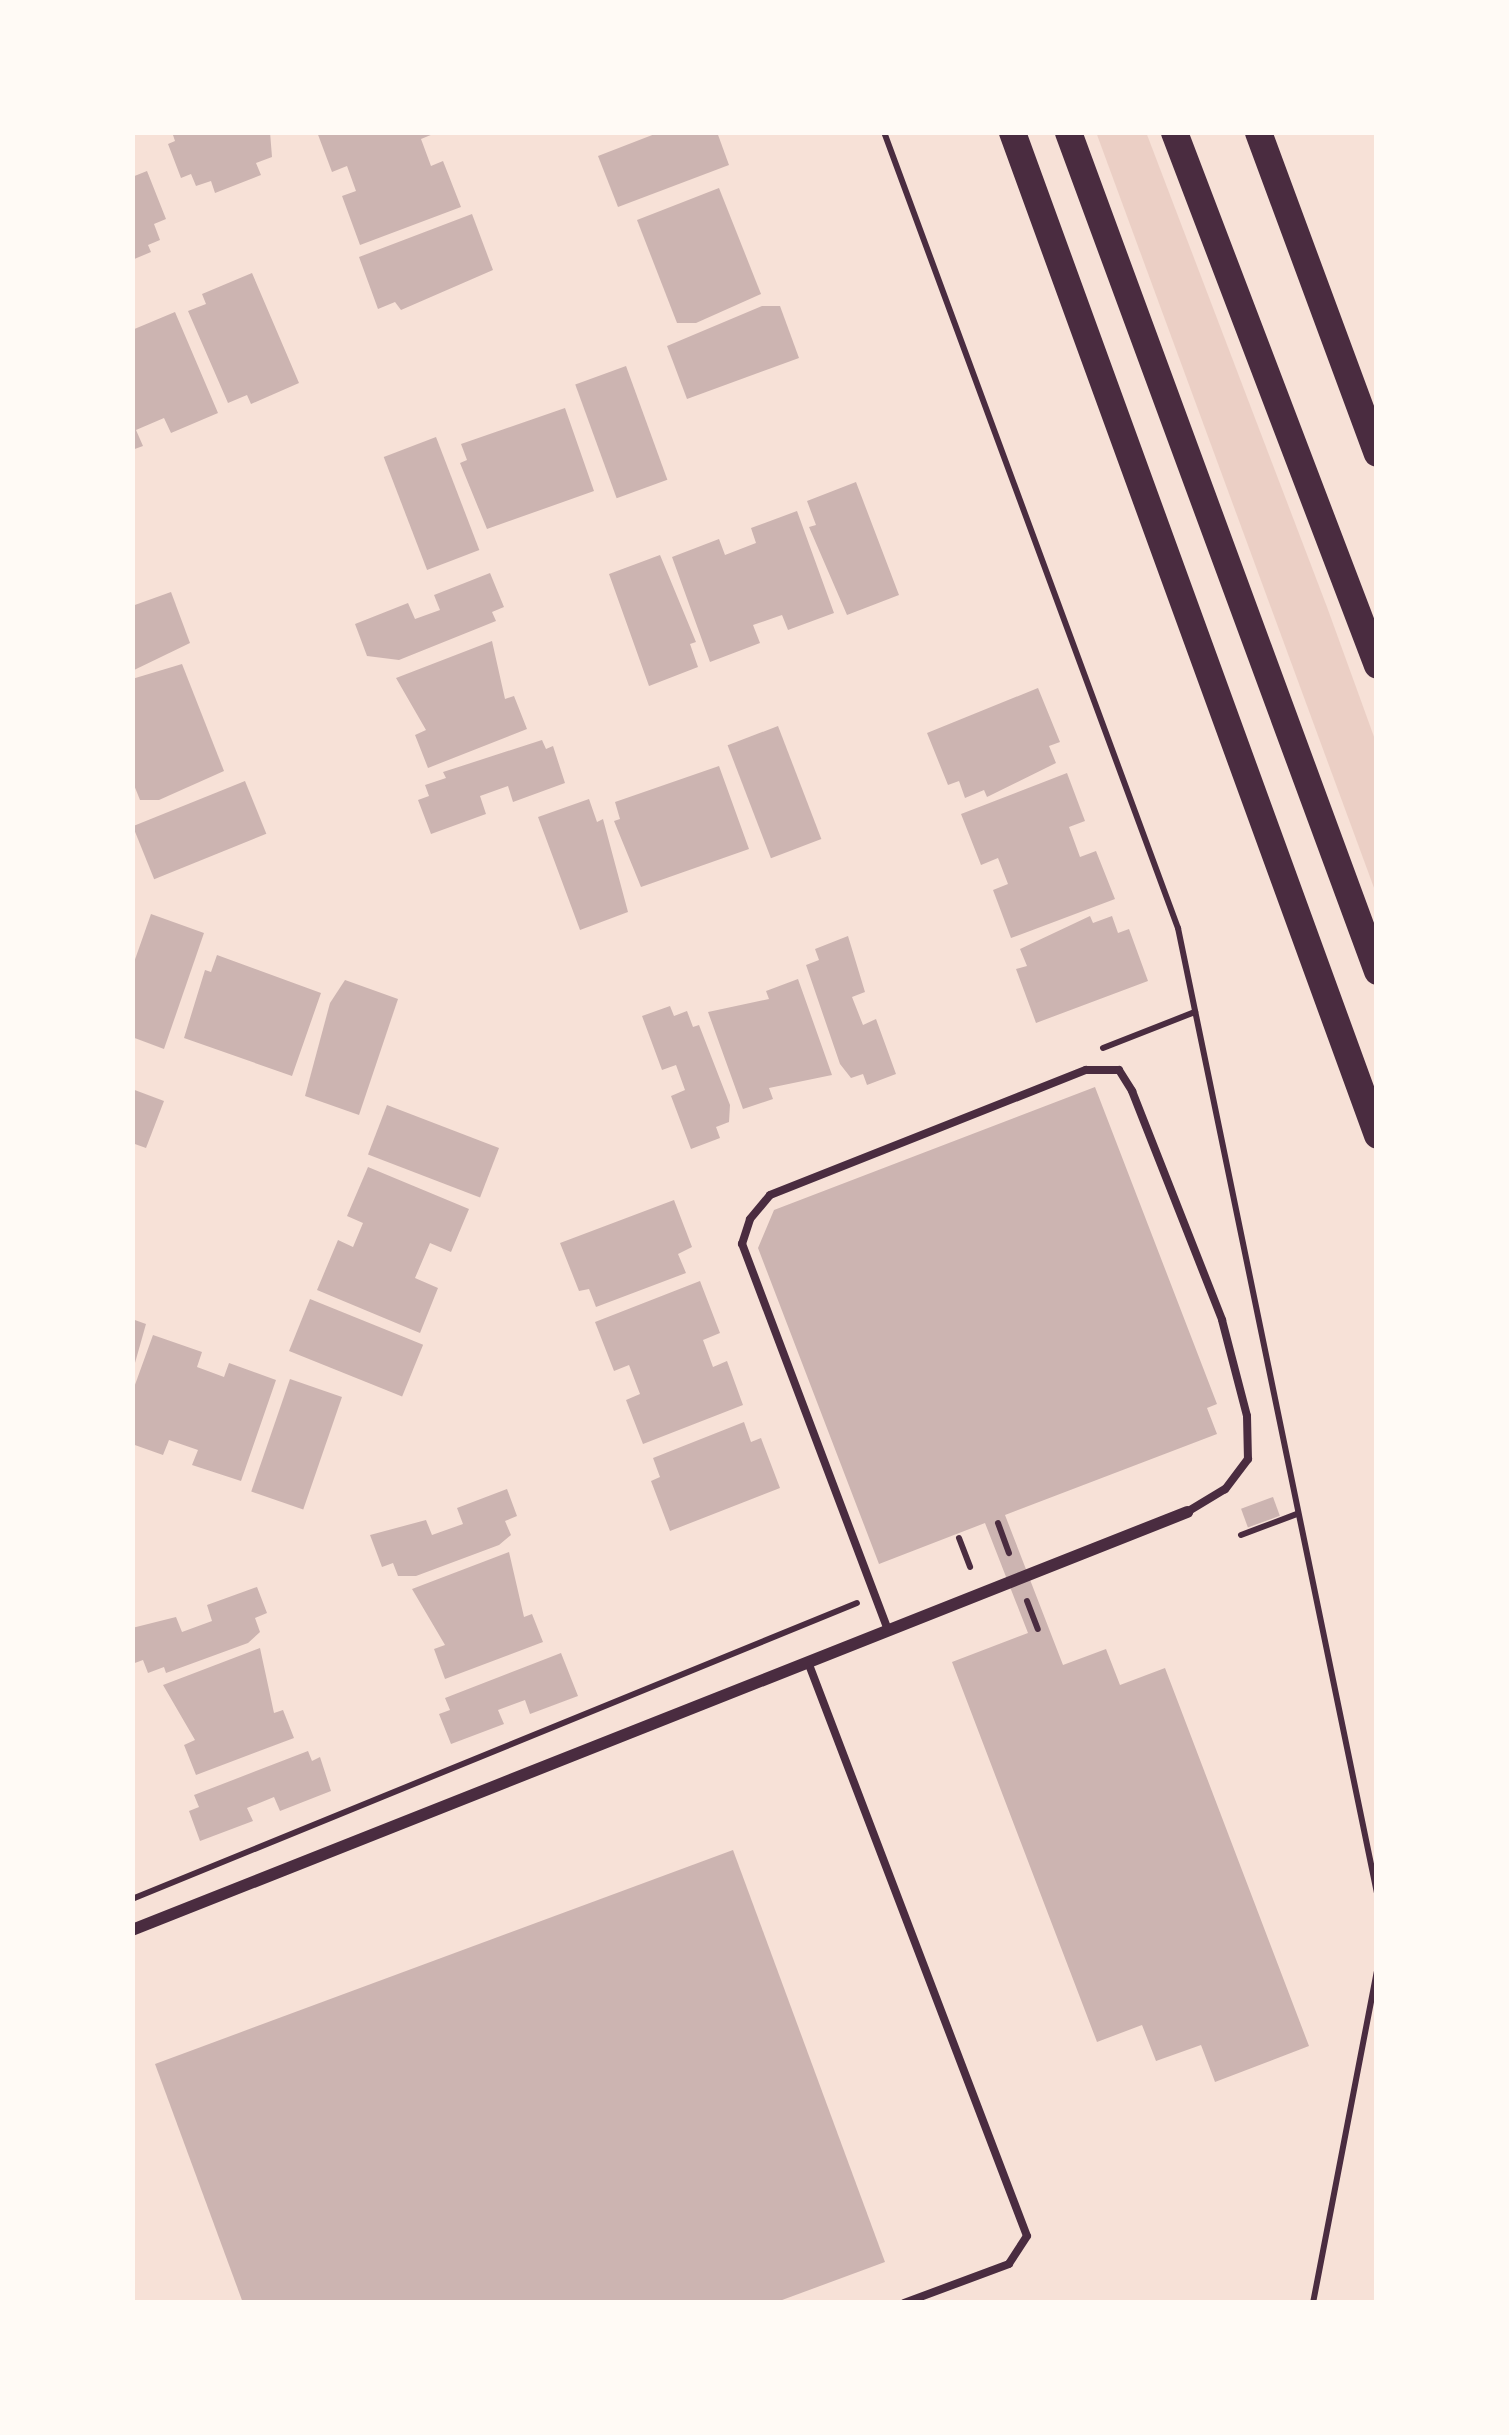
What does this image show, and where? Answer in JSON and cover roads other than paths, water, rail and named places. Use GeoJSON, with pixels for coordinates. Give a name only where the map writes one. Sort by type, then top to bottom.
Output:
{"type":"FeatureCollection","features":[{"type":"Feature","properties":{"kind":"highway"},"geometry":{"type":"LineString","coordinates":[[1012,132],[1377,1135]]}},
{"type":"Feature","properties":{"kind":"highway"},"geometry":{"type":"LineString","coordinates":[[1068,132],[1377,971]]}},
{"type":"Feature","properties":{"kind":"highway"},"geometry":{"type":"LineString","coordinates":[[1174,132],[1377,665]]}},
{"type":"Feature","properties":{"kind":"highway"},"geometry":{"type":"LineString","coordinates":[[1258,132],[1377,453]]}},
{"type":"Feature","properties":{"kind":"street"},"geometry":{"type":"LineString","coordinates":[[132,1930],[1187,1512]]}},
{"type":"Feature","properties":{"kind":"lane"},"geometry":{"type":"LineString","coordinates":[[888,1630],[742,1244],[750,1219],[770,1196],[1087,1070],[1119,1070],[1132,1090],[1222,1319],[1247,1416],[1247,1459],[1225,1489],[1187,1512]]}},
{"type":"Feature","properties":{"kind":"lane"},"geometry":{"type":"LineString","coordinates":[[808,1662],[1028,2236],[1009,2264],[904,2303]]}}]}
